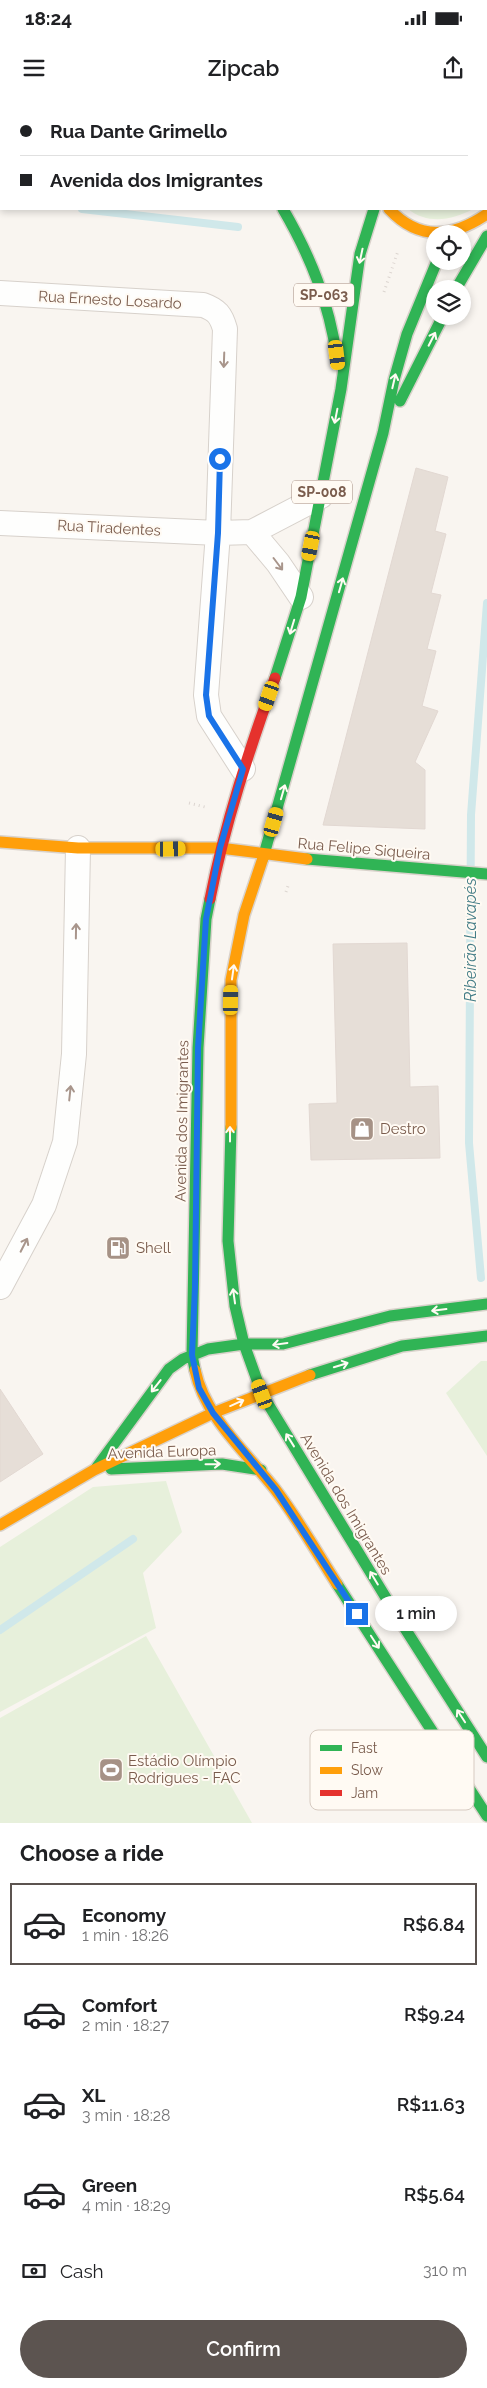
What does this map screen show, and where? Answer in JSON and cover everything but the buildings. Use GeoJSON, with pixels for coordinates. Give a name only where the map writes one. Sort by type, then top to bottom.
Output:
{"type":"FeatureCollection","features":[{"type":"Feature","properties":{"kind":"main road","name":"SP-063"},"geometry":{"type":"LineString","coordinates":[[284,210],[307,250],[326,299],[335,338],[341,389]]}},
{"type":"Feature","properties":{"kind":"main road","name":"Avenida dos Imigrantes"},"geometry":{"type":"LineString","coordinates":[[374,210],[360,254],[341,389],[301,597],[281,664],[243,769],[220,848],[206,919],[198,1048],[195,1287],[192,1355],[199,1388],[213,1413],[261,1470],[304,1532],[432,1730]]}},
{"type":"Feature","properties":{"kind":"main road"},"geometry":{"type":"LineString","coordinates":[[390,210],[408,226],[426,232]]}},
{"type":"Feature","properties":{"kind":"main road"},"geometry":{"type":"LineString","coordinates":[[471,226],[487,214]]}},
{"type":"Feature","properties":{"kind":"main road"},"geometry":{"type":"LineString","coordinates":[[461,280],[487,236]]}},
{"type":"Feature","properties":{"kind":"main road","name":"SP-008"},"geometry":{"type":"LineString","coordinates":[[385,428],[394,380],[407,334],[433,270]]}},
{"type":"Feature","properties":{"kind":"main road"},"geometry":{"type":"LineString","coordinates":[[385,428],[438,325]]}},
{"type":"Feature","properties":{"kind":"main road","name":"Avenida dos Imigrantes"},"geometry":{"type":"LineString","coordinates":[[385,428],[264,855],[236,947],[231,980],[231,1186],[228,1241],[235,1306],[244,1344],[262,1394],[397,1616],[470,1730]]}},
{"type":"Feature","properties":{"kind":"main road","name":"Rua Felipe Siqueira"},"geometry":{"type":"LineString","coordinates":[[0,842],[78,848],[220,848],[264,855],[487,874]]}},
{"type":"Feature","properties":{"kind":"main road","name":"Avenida Europa"},"geometry":{"type":"LineString","coordinates":[[94,1470],[169,1369],[192,1355],[208,1349],[244,1344],[283,1344],[390,1316],[487,1304]]}},
{"type":"Feature","properties":{"kind":"main road","name":"Avenida Europa"},"geometry":{"type":"LineString","coordinates":[[0,1525],[94,1470],[213,1413],[296,1379],[402,1346],[487,1336]]}},
{"type":"Feature","properties":{"kind":"main road","name":"Avenida Europa"},"geometry":{"type":"LineString","coordinates":[[94,1470],[222,1464],[261,1470]]}},
{"type":"Feature","properties":{"kind":"main road","name":"Avenida dos Imigrantes"},"geometry":{"type":"LineString","coordinates":[[474,1737],[487,1757]]}},
{"type":"Feature","properties":{"kind":"main road","name":"Avenida dos Imigrantes"},"geometry":{"type":"LineString","coordinates":[[474,1796],[487,1816]]}},
{"type":"Feature","properties":{"kind":"street","name":"Rua Ernesto Losardo"},"geometry":{"type":"LineString","coordinates":[[0,294],[203,305],[219,313],[225,329],[218,533]]}},
{"type":"Feature","properties":{"kind":"street"},"geometry":{"type":"LineString","coordinates":[[301,597],[278,563],[252,532],[321,496]]}},
{"type":"Feature","properties":{"kind":"street","name":"Rua Tiradentes"},"geometry":{"type":"LineString","coordinates":[[0,523],[218,533],[252,532]]}},
{"type":"Feature","properties":{"kind":"street"},"geometry":{"type":"LineString","coordinates":[[218,533],[206,695],[209,716],[243,769]]}},
{"type":"Feature","properties":{"kind":"street"},"geometry":{"type":"LineString","coordinates":[[0,1287],[44,1205],[65,1142],[74,1054],[78,848]]}},
{"type":"Feature","properties":{"kind":"green space"},"geometry":{"type":"Polygon","coordinates":[[[410,210],[471,210],[457,216],[440,219],[432,219],[410,210]]]}},
{"type":"Feature","properties":{"kind":"green space"},"geometry":{"type":"Polygon","coordinates":[[[481,1361],[487,1361],[487,1456],[446,1393],[481,1361]]]}},
{"type":"Feature","properties":{"kind":"green space"},"geometry":{"type":"Polygon","coordinates":[[[166,1481],[182,1532],[143,1573],[156,1628],[0,1712],[0,1547],[93,1487],[166,1481]]]}},
{"type":"Feature","properties":{"kind":"green space","name":"Estádio Olímpio Rodrigues - FAC"},"geometry":{"type":"Polygon","coordinates":[[[146,1636],[252,1823],[0,1823],[0,1718],[146,1636]]]}},
{"type":"Feature","properties":{"kind":"waterway"},"geometry":{"type":"LineString","coordinates":[[91,210],[238,227]]}},
{"type":"Feature","properties":{"kind":"waterway","name":"Ribeirão Lavapés"},"geometry":{"type":"LineString","coordinates":[[481,1278],[469,1143],[471,815],[487,603]]}},
{"type":"Feature","properties":{"kind":"waterway","name":"Ribeirão Lavapés"},"geometry":{"type":"LineString","coordinates":[[0,1630],[133,1539]]}},
{"type":"Feature","properties":{"kind":"traffic: fast"},"geometry":{"type":"LineString","coordinates":[[284,210],[318,281],[334,338],[337,358]]}},
{"type":"Feature","properties":{"kind":"traffic: fast"},"geometry":{"type":"LineString","coordinates":[[275,678],[301,597],[341,389],[360,254],[374,210]]}},
{"type":"Feature","properties":{"kind":"traffic: fast"},"geometry":{"type":"LineString","coordinates":[[461,280],[487,236]]}},
{"type":"Feature","properties":{"kind":"traffic: fast"},"geometry":{"type":"LineString","coordinates":[[263,858],[383,433],[394,380],[407,334],[433,270]]}},
{"type":"Feature","properties":{"kind":"traffic: fast"},"geometry":{"type":"LineString","coordinates":[[400,401],[438,325]]}},
{"type":"Feature","properties":{"kind":"traffic: fast"},"geometry":{"type":"LineString","coordinates":[[307,859],[487,874]]}},
{"type":"Feature","properties":{"kind":"traffic: fast"},"geometry":{"type":"LineString","coordinates":[[195,1370],[192,1355],[198,1048],[206,919],[210,899]]}},
{"type":"Feature","properties":{"kind":"traffic: fast"},"geometry":{"type":"LineString","coordinates":[[231,1127],[228,1241],[235,1306],[244,1344],[262,1394],[397,1616],[470,1730]]}},
{"type":"Feature","properties":{"kind":"traffic: fast"},"geometry":{"type":"LineString","coordinates":[[97,1467],[169,1369],[183,1359],[208,1349],[244,1344],[283,1344],[390,1316],[487,1304]]}},
{"type":"Feature","properties":{"kind":"traffic: fast"},"geometry":{"type":"LineString","coordinates":[[310,1375],[402,1346],[487,1336]]}},
{"type":"Feature","properties":{"kind":"traffic: fast"},"geometry":{"type":"LineString","coordinates":[[111,1469],[222,1464],[261,1470]]}},
{"type":"Feature","properties":{"kind":"traffic: fast"},"geometry":{"type":"LineString","coordinates":[[337,1584],[431,1730]]}},
{"type":"Feature","properties":{"kind":"traffic: fast"},"geometry":{"type":"LineString","coordinates":[[474,1737],[487,1757]]}},
{"type":"Feature","properties":{"kind":"traffic: fast"},"geometry":{"type":"LineString","coordinates":[[474,1796],[487,1816]]}},
{"type":"Feature","properties":{"kind":"traffic: slow"},"geometry":{"type":"LineString","coordinates":[[390,210],[412,227],[436,232],[461,228],[487,214]]}},
{"type":"Feature","properties":{"kind":"traffic: slow"},"geometry":{"type":"LineString","coordinates":[[0,842],[78,848],[220,848],[307,859]]}},
{"type":"Feature","properties":{"kind":"traffic: slow"},"geometry":{"type":"LineString","coordinates":[[231,1127],[231,980],[244,915],[263,858]]}},
{"type":"Feature","properties":{"kind":"traffic: slow"},"geometry":{"type":"LineString","coordinates":[[195,1370],[200,1387],[217,1419],[275,1489],[337,1584]]}},
{"type":"Feature","properties":{"kind":"traffic: slow"},"geometry":{"type":"LineString","coordinates":[[0,1525],[94,1470],[213,1413],[310,1375]]}},
{"type":"Feature","properties":{"kind":"traffic: jam"},"geometry":{"type":"LineString","coordinates":[[210,899],[238,787],[275,678]]}},
{"type":"Feature","properties":{"kind":"place","name":"Destro"},"geometry":{"type":"Point","coordinates":[362,1129]}},
{"type":"Feature","properties":{"kind":"place","name":"Shell"},"geometry":{"type":"Point","coordinates":[118,1248]}},
{"type":"Feature","properties":{"kind":"place","name":"Estádio Olímpio Rodrigues - FAC"},"geometry":{"type":"Point","coordinates":[111,1770]}},
{"type":"Feature","properties":{"kind":"route"},"geometry":{"type":"LineString","coordinates":[[220,459],[218,533],[206,695],[209,716],[243,769],[220,848],[206,919],[198,1048],[195,1287],[192,1355],[199,1388],[213,1413],[276,1490],[357,1614]]}}]}
